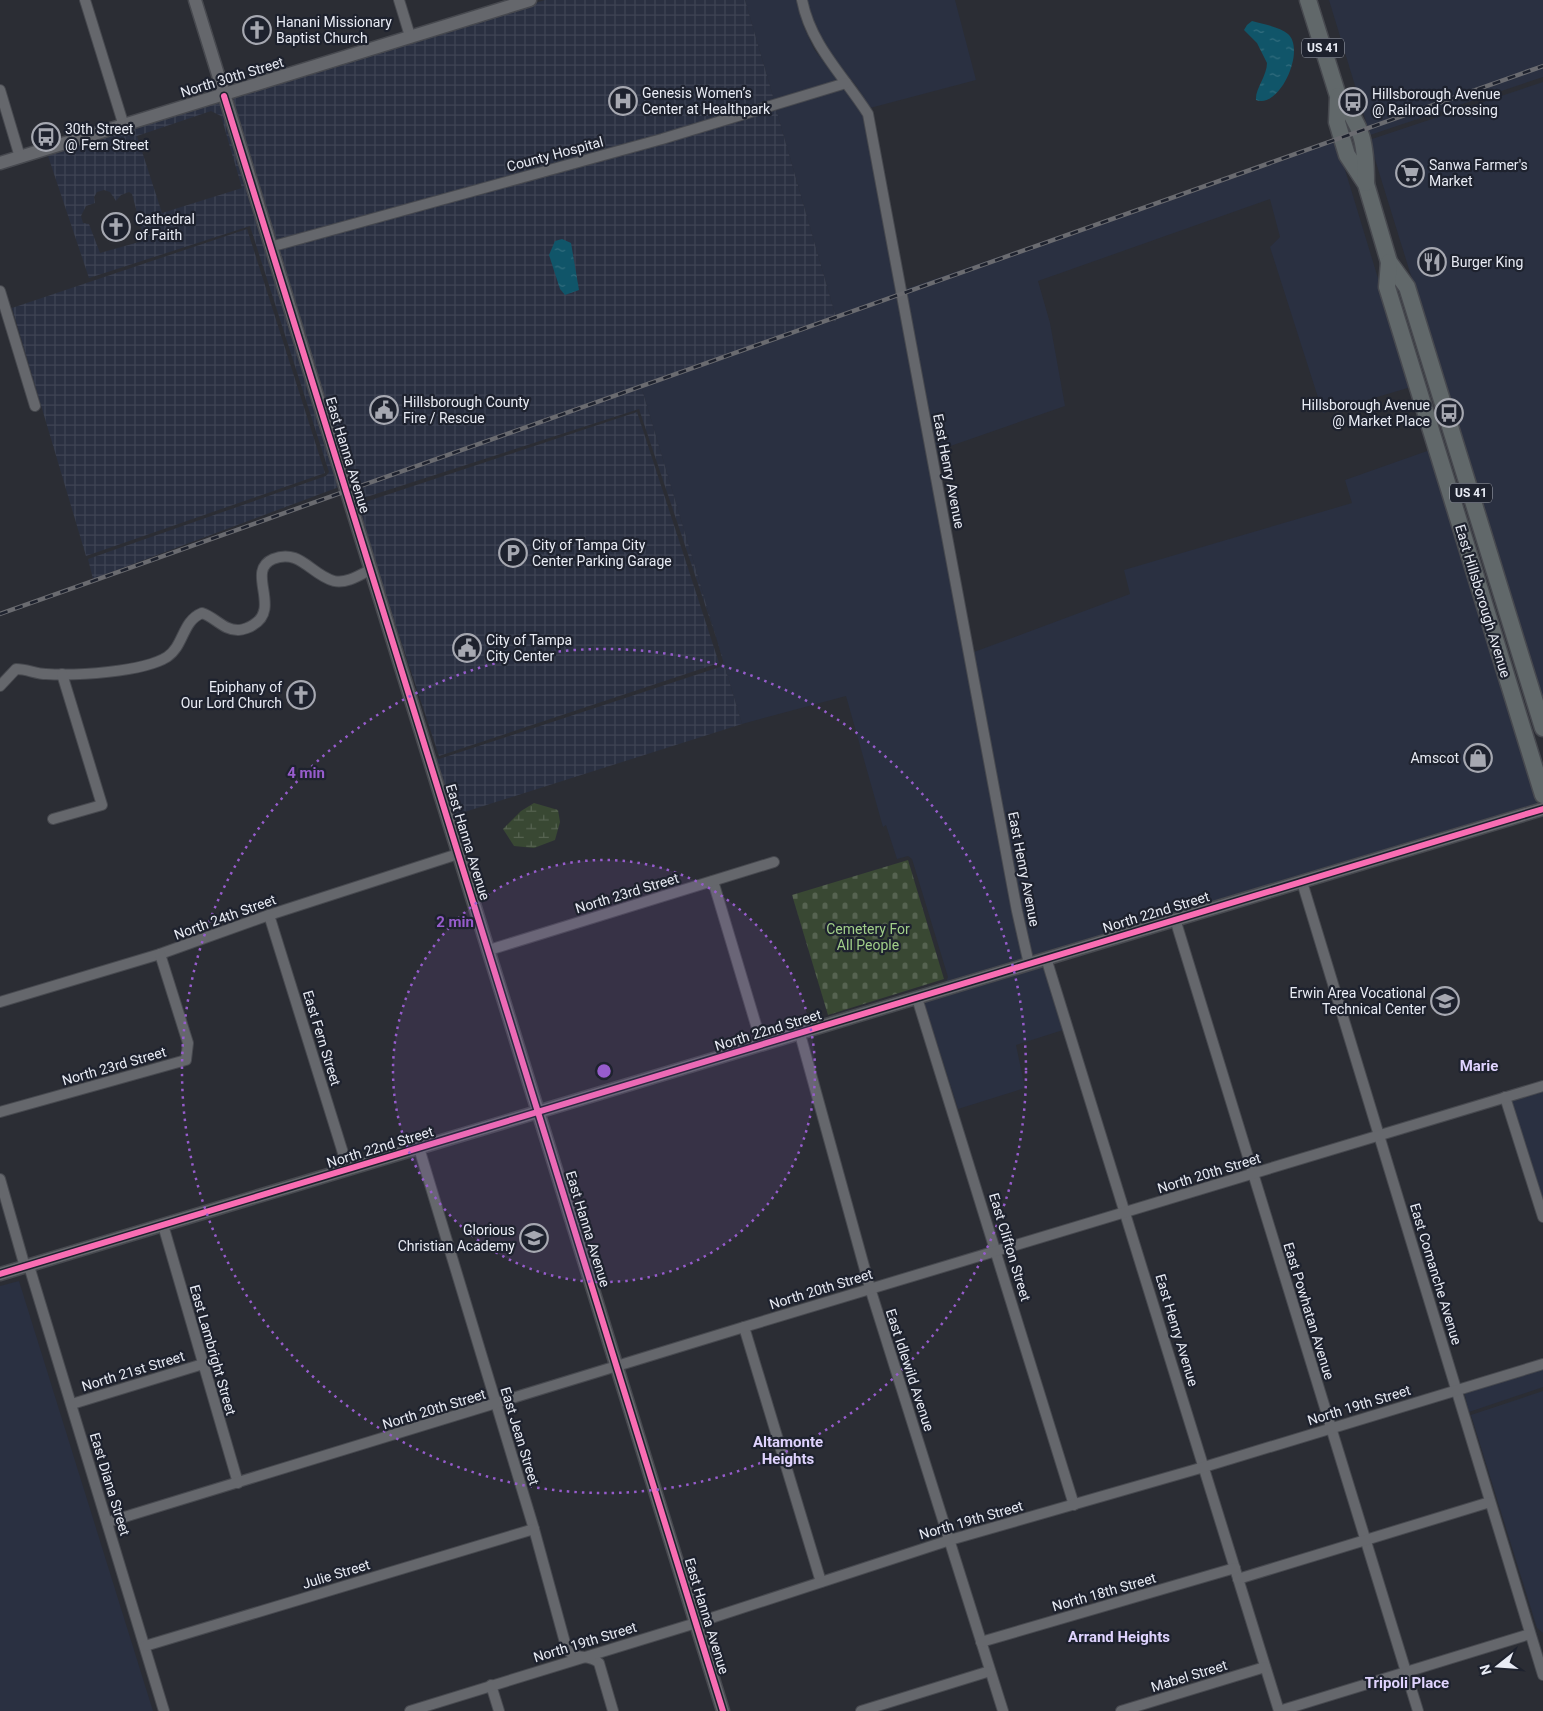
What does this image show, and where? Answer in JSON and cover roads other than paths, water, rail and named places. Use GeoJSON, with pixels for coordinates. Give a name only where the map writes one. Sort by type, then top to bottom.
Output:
{"type":"FeatureCollection","features":[{"type":"Feature","properties":{"kind":"main road","name":"East Hillsborough Avenue"},"geometry":{"type":"LineString","coordinates":[[1308,0],[1338,96],[1355,116],[1366,151],[1366,184],[1389,262],[1407,287],[1543,728]]}},
{"type":"Feature","properties":{"kind":"main road","name":"East Hillsborough Avenue"},"geometry":{"type":"LineString","coordinates":[[1389,262],[1387,287],[1543,794]]}},
{"type":"Feature","properties":{"kind":"street"},"geometry":{"type":"LineString","coordinates":[[85,0],[124,126]]}},
{"type":"Feature","properties":{"kind":"street","name":"East Hanna Avenue"},"geometry":{"type":"LineString","coordinates":[[195,0],[723,1711]]}},
{"type":"Feature","properties":{"kind":"street"},"geometry":{"type":"LineString","coordinates":[[399,0],[410,36]]}},
{"type":"Feature","properties":{"kind":"street","name":"East Henry Avenue"},"geometry":{"type":"LineString","coordinates":[[802,0],[808,24],[818,46],[852,89],[868,114],[1017,911],[1029,964]]}},
{"type":"Feature","properties":{"kind":"street","name":"North 30th Street"},"geometry":{"type":"LineString","coordinates":[[0,163],[224,96],[522,1]]}},
{"type":"Feature","properties":{"kind":"street","name":"County Hospital"},"geometry":{"type":"LineString","coordinates":[[270,247],[662,139],[846,83]]}},
{"type":"Feature","properties":{"kind":"street"},"geometry":{"type":"LineString","coordinates":[[0,90],[20,157]]}},
{"type":"Feature","properties":{"kind":"street"},"geometry":{"type":"LineString","coordinates":[[0,291],[35,406]]}},
{"type":"Feature","properties":{"kind":"street"},"geometry":{"type":"LineString","coordinates":[[0,686],[16,669],[30,669],[44,674],[62,674],[136,668],[166,658],[173,652],[194,616],[202,613],[222,625],[239,630],[251,626],[261,620],[264,613],[266,598],[261,578],[262,572],[270,560],[280,557],[300,558],[312,569],[334,581],[347,580],[370,570]]}},
{"type":"Feature","properties":{"kind":"street"},"geometry":{"type":"LineString","coordinates":[[53,819],[102,805],[62,674]]}},
{"type":"Feature","properties":{"kind":"street","name":"North 22nd Street"},"geometry":{"type":"LineString","coordinates":[[0,1274],[1543,809]]}},
{"type":"Feature","properties":{"kind":"street","name":"North 24th Street"},"geometry":{"type":"LineString","coordinates":[[0,1002],[160,954],[269,915],[458,854]]}},
{"type":"Feature","properties":{"kind":"street","name":"North 23rd Street"},"geometry":{"type":"LineString","coordinates":[[489,950],[774,862]]}},
{"type":"Feature","properties":{"kind":"street"},"geometry":{"type":"LineString","coordinates":[[712,881],[762,1045]]}},
{"type":"Feature","properties":{"kind":"street","name":"East Comanche Avenue"},"geometry":{"type":"LineString","coordinates":[[1302,882],[1458,1389],[1490,1502],[1543,1675]]}},
{"type":"Feature","properties":{"kind":"street","name":"East Fern Street"},"geometry":{"type":"LineString","coordinates":[[269,915],[348,1169]]}},
{"type":"Feature","properties":{"kind":"street","name":"East Powhatan Avenue"},"geometry":{"type":"LineString","coordinates":[[1176,919],[1252,1174],[1418,1711]]}},
{"type":"Feature","properties":{"kind":"street","name":"North 23rd Street"},"geometry":{"type":"LineString","coordinates":[[0,1112],[186,1060],[188,1043],[160,954]]}},
{"type":"Feature","properties":{"kind":"street","name":"East Henry Avenue"},"geometry":{"type":"LineString","coordinates":[[1046,958],[1279,1711]]}},
{"type":"Feature","properties":{"kind":"street","name":"East Clifton Street"},"geometry":{"type":"LineString","coordinates":[[917,998],[997,1250],[1074,1505]]}},
{"type":"Feature","properties":{"kind":"street","name":"East Idlewild Avenue"},"geometry":{"type":"LineString","coordinates":[[800,1034],[870,1288],[1003,1711]]}},
{"type":"Feature","properties":{"kind":"street","name":"North 20th Street"},"geometry":{"type":"LineString","coordinates":[[108,1522],[870,1288],[1543,1086]]}},
{"type":"Feature","properties":{"kind":"street"},"geometry":{"type":"LineString","coordinates":[[1505,1098],[1543,1217]]}},
{"type":"Feature","properties":{"kind":"street","name":"East Jean Street"},"geometry":{"type":"LineString","coordinates":[[419,1148],[534,1529],[567,1650],[570,1654],[596,1660],[599,1663],[613,1711]]}},
{"type":"Feature","properties":{"kind":"street","name":"East Diana Street"},"geometry":{"type":"LineString","coordinates":[[0,1179],[72,1404],[164,1711]]}},
{"type":"Feature","properties":{"kind":"street","name":"East Lambright Street"},"geometry":{"type":"LineString","coordinates":[[162,1226],[238,1482]]}},
{"type":"Feature","properties":{"kind":"street"},"geometry":{"type":"LineString","coordinates":[[744,1327],[821,1582]]}},
{"type":"Feature","properties":{"kind":"street","name":"North 21st Street"},"geometry":{"type":"LineString","coordinates":[[72,1404],[203,1364]]}},
{"type":"Feature","properties":{"kind":"street","name":"North 19th Street"},"geometry":{"type":"LineString","coordinates":[[410,1711],[696,1623],[950,1540],[1204,1467],[1543,1364]]}},
{"type":"Feature","properties":{"kind":"street","name":"North 18th Street"},"geometry":{"type":"LineString","coordinates":[[981,1642],[1365,1541],[1490,1502]]}},
{"type":"Feature","properties":{"kind":"street","name":"Julie Street"},"geometry":{"type":"LineString","coordinates":[[145,1646],[534,1529]]}},
{"type":"Feature","properties":{"kind":"street"},"geometry":{"type":"LineString","coordinates":[[1279,1711],[1530,1634]]}},
{"type":"Feature","properties":{"kind":"street","name":"Mabel Street"},"geometry":{"type":"LineString","coordinates":[[1121,1711],[1265,1667]]}},
{"type":"Feature","properties":{"kind":"street"},"geometry":{"type":"LineString","coordinates":[[861,1711],[990,1671]]}},
{"type":"Feature","properties":{"kind":"street"},"geometry":{"type":"LineString","coordinates":[[491,1685],[499,1711]]}},
{"type":"Feature","properties":{"kind":"water"},"geometry":{"type":"Polygon","coordinates":[[[1252,21],[1281,29],[1288,34],[1293,42],[1294,52],[1288,76],[1274,96],[1265,100],[1256,100],[1256,96],[1267,63],[1257,43],[1244,30],[1252,21]]]}},
{"type":"Feature","properties":{"kind":"water"},"geometry":{"type":"Polygon","coordinates":[[[562,239],[571,243],[579,290],[565,295],[560,289],[549,255],[555,241],[562,239]]]}},
{"type":"Feature","properties":{"kind":"railway"},"geometry":{"type":"LineString","coordinates":[[0,614],[1543,66]]}},
{"type":"Feature","properties":{"kind":"place","name":"Hanani Missionary Baptist Church"},"geometry":{"type":"Point","coordinates":[257,30]}},
{"type":"Feature","properties":{"kind":"place","name":"Genesis Women’s Center at Healthpark"},"geometry":{"type":"Point","coordinates":[623,101]}},
{"type":"Feature","properties":{"kind":"place","name":"Hillsborough Avenue @ Railroad Crossing"},"geometry":{"type":"Point","coordinates":[1353,102]}},
{"type":"Feature","properties":{"kind":"place","name":"30th Street @ Fern Street"},"geometry":{"type":"Point","coordinates":[46,137]}},
{"type":"Feature","properties":{"kind":"place","name":"Sanwa Farmer's Market"},"geometry":{"type":"Point","coordinates":[1410,173]}},
{"type":"Feature","properties":{"kind":"place","name":"Cathedral of Faith"},"geometry":{"type":"Point","coordinates":[116,227]}},
{"type":"Feature","properties":{"kind":"place","name":"Burger King"},"geometry":{"type":"Point","coordinates":[1432,262]}},
{"type":"Feature","properties":{"kind":"place","name":"Hillsborough County Fire / Rescue"},"geometry":{"type":"Point","coordinates":[384,410]}},
{"type":"Feature","properties":{"kind":"place","name":"Hillsborough Avenue @ Market Place"},"geometry":{"type":"Point","coordinates":[1449,413]}},
{"type":"Feature","properties":{"kind":"place","name":"City of Tampa City Center Parking Garage"},"geometry":{"type":"Point","coordinates":[513,553]}},
{"type":"Feature","properties":{"kind":"place","name":"City of Tampa City Center"},"geometry":{"type":"Point","coordinates":[467,648]}},
{"type":"Feature","properties":{"kind":"place","name":"Epiphany of Our Lord Church"},"geometry":{"type":"Point","coordinates":[301,695]}},
{"type":"Feature","properties":{"kind":"place","name":"Amscot"},"geometry":{"type":"Point","coordinates":[1478,758]}},
{"type":"Feature","properties":{"kind":"place","name":"Erwin Area Vocational Technical Center"},"geometry":{"type":"Point","coordinates":[1445,1001]}},
{"type":"Feature","properties":{"kind":"place","name":"Glorious Christian Academy"},"geometry":{"type":"Point","coordinates":[534,1238]}},
{"type":"Feature","properties":{"kind":"district","name":"Marie"},"geometry":{"type":"Point","coordinates":[1479,1066]}},
{"type":"Feature","properties":{"kind":"district","name":"Altamonte Heights"},"geometry":{"type":"Point","coordinates":[788,1450]}},
{"type":"Feature","properties":{"kind":"district","name":"Arrand Heights"},"geometry":{"type":"Point","coordinates":[1119,1637]}},
{"type":"Feature","properties":{"kind":"district","name":"Tripoli Place"},"geometry":{"type":"Point","coordinates":[1407,1683]}},
{"type":"Feature","properties":{"kind":"park label","name":"Cemetery For All People"},"geometry":{"type":"Point","coordinates":[868,938]}}]}
